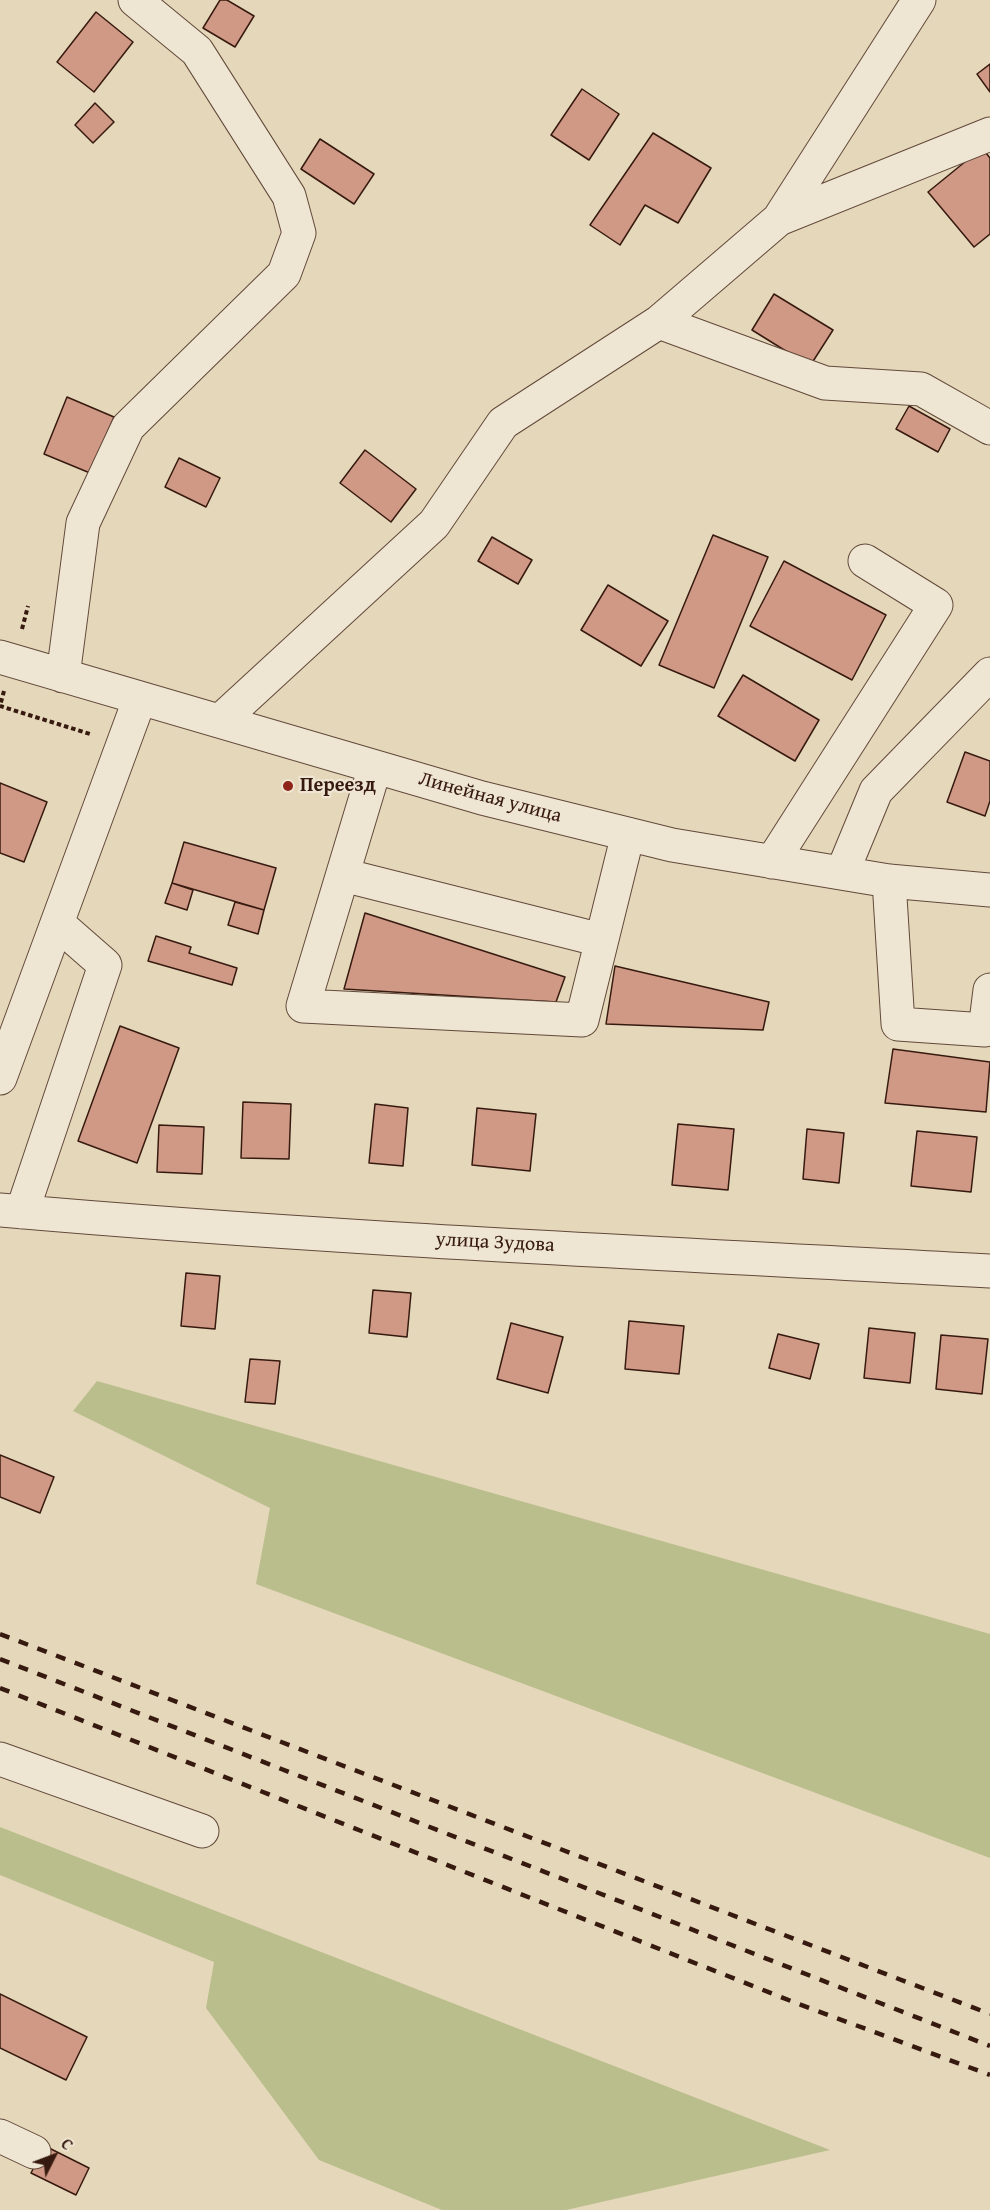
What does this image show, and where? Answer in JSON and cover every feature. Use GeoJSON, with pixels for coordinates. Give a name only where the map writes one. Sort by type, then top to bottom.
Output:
{"type":"FeatureCollection","features":[{"type":"Feature","properties":{"kind":"street"},"geometry":{"type":"LineString","coordinates":[[63,676],[83,523],[129,427],[284,274],[299,233],[289,196],[197,51],[135,0]]}},
{"type":"Feature","properties":{"kind":"street"},"geometry":{"type":"LineString","coordinates":[[220,721],[434,524],[503,423],[659,322],[779,219],[919,0]]}},
{"type":"Feature","properties":{"kind":"street"},"geometry":{"type":"LineString","coordinates":[[779,219],[990,134]]}},
{"type":"Feature","properties":{"kind":"street"},"geometry":{"type":"LineString","coordinates":[[659,322],[825,383],[921,389],[990,428]]}},
{"type":"Feature","properties":{"kind":"street"},"geometry":{"type":"LineString","coordinates":[[772,862],[936,605],[865,561]]}},
{"type":"Feature","properties":{"kind":"street","name":"Линейная улица"},"geometry":{"type":"LineString","coordinates":[[0,657],[482,798],[672,845],[889,880],[990,890]]}},
{"type":"Feature","properties":{"kind":"street"},"geometry":{"type":"LineString","coordinates":[[842,873],[876,791],[990,675]]}},
{"type":"Feature","properties":{"kind":"street"},"geometry":{"type":"LineString","coordinates":[[0,1078],[140,698]]}},
{"type":"Feature","properties":{"kind":"street"},"geometry":{"type":"LineString","coordinates":[[375,767],[303,1006],[582,1020],[628,834]]}},
{"type":"Feature","properties":{"kind":"street"},"geometry":{"type":"LineString","coordinates":[[343,875],[601,940]]}},
{"type":"Feature","properties":{"kind":"street"},"geometry":{"type":"LineString","coordinates":[[889,880],[898,1024],[985,1030],[990,990]]}},
{"type":"Feature","properties":{"kind":"street"},"geometry":{"type":"LineString","coordinates":[[11,1211],[105,965],[57,923]]}},
{"type":"Feature","properties":{"kind":"street","name":"улица Зудова"},"geometry":{"type":"LineString","coordinates":[[11,1211],[354,1236],[990,1271]]}},
{"type":"Feature","properties":{"kind":"street"},"geometry":{"type":"LineString","coordinates":[[0,1759],[202,1831]]}},
{"type":"Feature","properties":{"kind":"street"},"geometry":{"type":"LineString","coordinates":[[0,2136],[34,2152]]}},
{"type":"Feature","properties":{"kind":"green space"},"geometry":{"type":"Polygon","coordinates":[[[97,1381],[990,1634],[990,1858],[256,1584],[270,1508],[73,1411],[97,1381]]]}},
{"type":"Feature","properties":{"kind":"green space"},"geometry":{"type":"Polygon","coordinates":[[[0,1827],[830,2150],[566,2210],[442,2210],[319,2160],[206,2008],[214,1962],[0,1875],[0,1827]]]}},
{"type":"Feature","properties":{"kind":"building"},"geometry":{"type":"Polygon","coordinates":[[[220,0],[227,0],[254,16],[235,47],[203,28],[220,0]]]}},
{"type":"Feature","properties":{"kind":"building"},"geometry":{"type":"Polygon","coordinates":[[[96,12],[133,42],[94,92],[57,62],[96,12]]]}},
{"type":"Feature","properties":{"kind":"building"},"geometry":{"type":"Polygon","coordinates":[[[990,64],[990,92],[977,74],[990,64]]]}},
{"type":"Feature","properties":{"kind":"building"},"geometry":{"type":"Polygon","coordinates":[[[582,89],[619,114],[589,160],[551,135],[582,89]]]}},
{"type":"Feature","properties":{"kind":"building"},"geometry":{"type":"Polygon","coordinates":[[[95,103],[114,122],[93,143],[75,125],[95,103]]]}},
{"type":"Feature","properties":{"kind":"building"},"geometry":{"type":"Polygon","coordinates":[[[653,133],[711,168],[678,223],[645,205],[620,245],[590,225],[653,133]]]}},
{"type":"Feature","properties":{"kind":"building"},"geometry":{"type":"Polygon","coordinates":[[[320,139],[374,174],[354,204],[301,169],[320,139]]]}},
{"type":"Feature","properties":{"kind":"building"},"geometry":{"type":"Polygon","coordinates":[[[982,148],[990,158],[990,234],[974,247],[928,192],[982,148]]]}},
{"type":"Feature","properties":{"kind":"building"},"geometry":{"type":"Polygon","coordinates":[[[774,294],[833,330],[810,366],[752,330],[774,294]]]}},
{"type":"Feature","properties":{"kind":"building"},"geometry":{"type":"Polygon","coordinates":[[[67,397],[114,417],[90,473],[44,454],[67,397]]]}},
{"type":"Feature","properties":{"kind":"building"},"geometry":{"type":"Polygon","coordinates":[[[909,406],[950,429],[938,452],[896,429],[909,406]]]}},
{"type":"Feature","properties":{"kind":"building"},"geometry":{"type":"Polygon","coordinates":[[[365,450],[416,489],[391,522],[340,483],[365,450]]]}},
{"type":"Feature","properties":{"kind":"building"},"geometry":{"type":"Polygon","coordinates":[[[179,458],[220,478],[206,507],[165,487],[179,458]]]}},
{"type":"Feature","properties":{"kind":"building"},"geometry":{"type":"Polygon","coordinates":[[[713,535],[768,557],[714,688],[659,665],[713,535]]]}},
{"type":"Feature","properties":{"kind":"building"},"geometry":{"type":"Polygon","coordinates":[[[492,537],[532,560],[518,584],[478,561],[492,537]]]}},
{"type":"Feature","properties":{"kind":"building"},"geometry":{"type":"Polygon","coordinates":[[[784,561],[886,615],[852,680],[750,626],[784,561]]]}},
{"type":"Feature","properties":{"kind":"building"},"geometry":{"type":"Polygon","coordinates":[[[608,585],[668,621],[641,666],[581,630],[608,585]]]}},
{"type":"Feature","properties":{"kind":"building"},"geometry":{"type":"Polygon","coordinates":[[[743,675],[819,720],[795,761],[718,716],[743,675]]]}},
{"type":"Feature","properties":{"kind":"building"},"geometry":{"type":"Polygon","coordinates":[[[965,752],[990,761],[990,801],[985,816],[947,802],[965,752]]]}},
{"type":"Feature","properties":{"kind":"building"},"geometry":{"type":"Polygon","coordinates":[[[0,783],[47,802],[24,862],[0,853],[0,783]]]}},
{"type":"Feature","properties":{"kind":"building"},"geometry":{"type":"Polygon","coordinates":[[[184,842],[276,868],[264,910],[172,883],[184,842]]]}},
{"type":"Feature","properties":{"kind":"building"},"geometry":{"type":"Polygon","coordinates":[[[172,883],[193,890],[187,910],[165,903],[172,883]]]}},
{"type":"Feature","properties":{"kind":"building"},"geometry":{"type":"Polygon","coordinates":[[[235,902],[264,910],[258,934],[228,925],[235,902]]]}},
{"type":"Feature","properties":{"kind":"building"},"geometry":{"type":"Polygon","coordinates":[[[365,913],[565,977],[556,1002],[344,989],[365,913]]]}},
{"type":"Feature","properties":{"kind":"building"},"geometry":{"type":"Polygon","coordinates":[[[156,936],[191,947],[189,953],[237,968],[232,985],[148,961],[156,936]]]}},
{"type":"Feature","properties":{"kind":"building"},"geometry":{"type":"Polygon","coordinates":[[[615,966],[769,1002],[763,1030],[606,1024],[615,966]]]}},
{"type":"Feature","properties":{"kind":"building"},"geometry":{"type":"Polygon","coordinates":[[[120,1026],[179,1048],[137,1163],[78,1141],[120,1026]]]}},
{"type":"Feature","properties":{"kind":"building"},"geometry":{"type":"Polygon","coordinates":[[[893,1049],[990,1062],[986,1112],[885,1103],[893,1049]]]}},
{"type":"Feature","properties":{"kind":"building"},"geometry":{"type":"Polygon","coordinates":[[[243,1102],[291,1104],[289,1159],[241,1158],[243,1102]]]}},
{"type":"Feature","properties":{"kind":"building"},"geometry":{"type":"Polygon","coordinates":[[[375,1104],[408,1108],[403,1166],[369,1163],[375,1104]]]}},
{"type":"Feature","properties":{"kind":"building"},"geometry":{"type":"Polygon","coordinates":[[[477,1108],[536,1114],[530,1171],[472,1165],[477,1108]]]}},
{"type":"Feature","properties":{"kind":"building"},"geometry":{"type":"Polygon","coordinates":[[[678,1124],[734,1129],[728,1190],[672,1185],[678,1124]]]}},
{"type":"Feature","properties":{"kind":"building"},"geometry":{"type":"Polygon","coordinates":[[[159,1125],[204,1127],[202,1174],[157,1172],[159,1125]]]}},
{"type":"Feature","properties":{"kind":"building"},"geometry":{"type":"Polygon","coordinates":[[[807,1129],[844,1133],[839,1183],[803,1179],[807,1129]]]}},
{"type":"Feature","properties":{"kind":"building"},"geometry":{"type":"Polygon","coordinates":[[[917,1131],[977,1137],[971,1192],[911,1186],[917,1131]]]}},
{"type":"Feature","properties":{"kind":"building"},"geometry":{"type":"Polygon","coordinates":[[[186,1273],[220,1276],[215,1329],[181,1326],[186,1273]]]}},
{"type":"Feature","properties":{"kind":"building"},"geometry":{"type":"Polygon","coordinates":[[[373,1290],[411,1293],[407,1337],[369,1333],[373,1290]]]}},
{"type":"Feature","properties":{"kind":"building"},"geometry":{"type":"Polygon","coordinates":[[[629,1321],[684,1326],[679,1374],[625,1369],[629,1321]]]}},
{"type":"Feature","properties":{"kind":"building"},"geometry":{"type":"Polygon","coordinates":[[[511,1323],[563,1337],[548,1393],[497,1379],[511,1323]]]}},
{"type":"Feature","properties":{"kind":"building"},"geometry":{"type":"Polygon","coordinates":[[[869,1328],[915,1333],[910,1383],[864,1378],[869,1328]]]}},
{"type":"Feature","properties":{"kind":"building"},"geometry":{"type":"Polygon","coordinates":[[[778,1334],[819,1344],[810,1379],[769,1368],[778,1334]]]}},
{"type":"Feature","properties":{"kind":"building"},"geometry":{"type":"Polygon","coordinates":[[[941,1335],[988,1339],[982,1394],[936,1389],[941,1335]]]}},
{"type":"Feature","properties":{"kind":"building"},"geometry":{"type":"Polygon","coordinates":[[[250,1359],[280,1361],[275,1404],[245,1402],[250,1359]]]}},
{"type":"Feature","properties":{"kind":"building"},"geometry":{"type":"Polygon","coordinates":[[[0,1455],[54,1477],[40,1513],[0,1497],[0,1455]]]}},
{"type":"Feature","properties":{"kind":"building"},"geometry":{"type":"Polygon","coordinates":[[[0,1994],[87,2037],[66,2080],[0,2048],[0,1994]]]}},
{"type":"Feature","properties":{"kind":"building"},"geometry":{"type":"Polygon","coordinates":[[[45,2146],[89,2168],[76,2195],[31,2173],[45,2146]]]}},
{"type":"Feature","properties":{"kind":"railway"},"geometry":{"type":"LineString","coordinates":[[0,1634],[990,2014]]}},
{"type":"Feature","properties":{"kind":"railway"},"geometry":{"type":"LineString","coordinates":[[0,1659],[990,2046]]}},
{"type":"Feature","properties":{"kind":"railway"},"geometry":{"type":"LineString","coordinates":[[0,1688],[796,2003],[990,2075]]}},
{"type":"Feature","properties":{"kind":"place","name":"Переезд"},"geometry":{"type":"Point","coordinates":[288,786]}}]}
